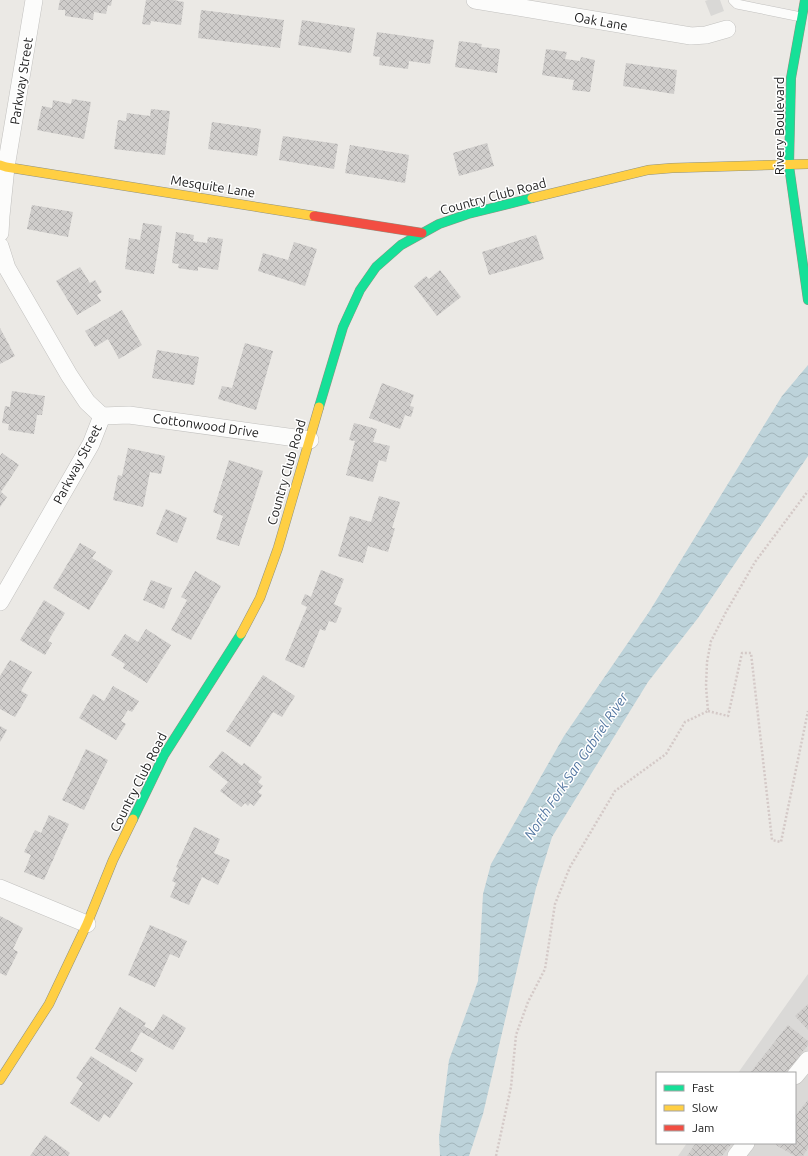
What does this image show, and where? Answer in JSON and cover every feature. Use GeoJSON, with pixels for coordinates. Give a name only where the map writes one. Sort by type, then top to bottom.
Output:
{"type":"FeatureCollection","features":[{"type":"Feature","properties":{"kind":"street","name":"Parkway Street"},"geometry":{"type":"LineString","coordinates":[[0,234],[3,166],[34,0]]}},
{"type":"Feature","properties":{"kind":"street","name":"Oak Lane"},"geometry":{"type":"LineString","coordinates":[[475,0],[691,36],[706,35],[727,29]]}},
{"type":"Feature","properties":{"kind":"street","name":"Rivery Boulevard"},"geometry":{"type":"LineString","coordinates":[[805,0],[791,78],[789,166],[808,300]]}},
{"type":"Feature","properties":{"kind":"street","name":"Country Club Road"},"geometry":{"type":"LineString","coordinates":[[0,1080],[49,1004],[87,924],[113,860],[164,755],[245,628],[260,598],[278,548],[343,327],[360,290],[376,267],[401,245],[439,224],[468,214],[648,170],[672,168],[789,166],[808,164]]}},
{"type":"Feature","properties":{"kind":"street","name":"Mesquite Lane"},"geometry":{"type":"LineString","coordinates":[[3,166],[422,233]]}},
{"type":"Feature","properties":{"kind":"street","name":"Parkway Street"},"geometry":{"type":"LineString","coordinates":[[0,246],[7,268],[69,375],[86,402],[102,416],[91,444],[0,602]]}},
{"type":"Feature","properties":{"kind":"street","name":"Cottonwood Drive"},"geometry":{"type":"LineString","coordinates":[[102,416],[129,415],[310,440]]}},
{"type":"Feature","properties":{"kind":"street"},"geometry":{"type":"LineString","coordinates":[[0,888],[87,924]]}},
{"type":"Feature","properties":{"kind":"street"},"geometry":{"type":"LineString","coordinates":[[736,1156],[745,1144]]}},
{"type":"Feature","properties":{"kind":"lane"},"geometry":{"type":"LineString","coordinates":[[732,0],[737,4],[801,17]]}},
{"type":"Feature","properties":{"kind":"path"},"geometry":{"type":"LineString","coordinates":[[708,712],[706,686],[707,662],[711,641],[755,562],[808,491]]}},
{"type":"Feature","properties":{"kind":"path"},"geometry":{"type":"LineString","coordinates":[[496,1156],[511,1087],[516,1035],[528,1002],[545,969],[555,904],[570,867],[615,791],[666,754],[685,722],[708,712],[728,716],[742,653],[752,653],[772,840],[781,842],[808,711]]}},
{"type":"Feature","properties":{"kind":"shaded area"},"geometry":{"type":"Polygon","coordinates":[[[720,0],[724,11],[711,16],[705,1],[720,0]]]}},
{"type":"Feature","properties":{"kind":"shaded area"},"geometry":{"type":"Polygon","coordinates":[[[808,974],[808,1156],[678,1156],[686,1144],[796,1144],[796,1072],[739,1072],[808,974]]]}},
{"type":"Feature","properties":{"kind":"water","name":"North Fork San Gabriel River"},"geometry":{"type":"Polygon","coordinates":[[[808,365],[808,456],[698,618],[648,682],[552,837],[536,888],[483,1114],[469,1156],[440,1156],[439,1137],[449,1060],[478,981],[483,894],[491,864],[564,736],[649,612],[782,396],[808,365]]]}},
{"type":"Feature","properties":{"kind":"building"},"geometry":{"type":"Polygon","coordinates":[[[60,0],[112,0],[111,6],[108,5],[106,14],[94,12],[93,20],[65,16],[65,10],[58,10],[60,0]]]}},
{"type":"Feature","properties":{"kind":"building"},"geometry":{"type":"Polygon","coordinates":[[[146,0],[173,0],[184,2],[181,25],[151,21],[150,25],[142,24],[146,0]]]}},
{"type":"Feature","properties":{"kind":"building"},"geometry":{"type":"Polygon","coordinates":[[[201,10],[284,20],[280,48],[198,38],[201,10]]]}},
{"type":"Feature","properties":{"kind":"building"},"geometry":{"type":"Polygon","coordinates":[[[302,20],[355,28],[351,53],[298,45],[302,20]]]}},
{"type":"Feature","properties":{"kind":"building"},"geometry":{"type":"Polygon","coordinates":[[[377,32],[434,40],[430,64],[409,61],[408,69],[379,65],[380,57],[373,56],[377,32]]]}},
{"type":"Feature","properties":{"kind":"building"},"geometry":{"type":"Polygon","coordinates":[[[459,41],[482,44],[481,47],[500,49],[497,73],[455,67],[459,41]]]}},
{"type":"Feature","properties":{"kind":"building"},"geometry":{"type":"Polygon","coordinates":[[[546,49],[567,52],[565,59],[580,61],[581,57],[595,60],[590,92],[572,90],[574,80],[542,75],[546,49]]]}},
{"type":"Feature","properties":{"kind":"building"},"geometry":{"type":"Polygon","coordinates":[[[626,63],[677,70],[674,94],[623,86],[626,63]]]}},
{"type":"Feature","properties":{"kind":"building"},"geometry":{"type":"Polygon","coordinates":[[[72,99],[91,102],[84,139],[37,130],[42,106],[52,108],[53,100],[71,104],[72,99]]]}},
{"type":"Feature","properties":{"kind":"building"},"geometry":{"type":"Polygon","coordinates":[[[151,109],[170,111],[165,155],[114,149],[118,120],[126,121],[127,113],[150,116],[151,109]]]}},
{"type":"Feature","properties":{"kind":"building"},"geometry":{"type":"Polygon","coordinates":[[[212,122],[261,129],[257,156],[208,149],[212,122]]]}},
{"type":"Feature","properties":{"kind":"building"},"geometry":{"type":"Polygon","coordinates":[[[283,136],[338,144],[334,169],[279,160],[283,136]]]}},
{"type":"Feature","properties":{"kind":"building"},"geometry":{"type":"Polygon","coordinates":[[[487,143],[494,166],[459,176],[453,153],[487,143]]]}},
{"type":"Feature","properties":{"kind":"building"},"geometry":{"type":"Polygon","coordinates":[[[350,145],[409,155],[405,183],[345,173],[350,145]]]}},
{"type":"Feature","properties":{"kind":"building"},"geometry":{"type":"Polygon","coordinates":[[[32,205],[73,212],[68,237],[27,229],[32,205]]]}},
{"type":"Feature","properties":{"kind":"building"},"geometry":{"type":"Polygon","coordinates":[[[143,223],[162,226],[154,274],[125,269],[129,238],[140,240],[143,223]]]}},
{"type":"Feature","properties":{"kind":"building"},"geometry":{"type":"Polygon","coordinates":[[[176,232],[194,235],[193,241],[207,243],[208,237],[223,239],[218,270],[198,267],[198,271],[178,268],[179,264],[172,263],[176,232]]]}},
{"type":"Feature","properties":{"kind":"building"},"geometry":{"type":"Polygon","coordinates":[[[536,235],[544,259],[489,275],[482,252],[536,235]]]}},
{"type":"Feature","properties":{"kind":"building"},"geometry":{"type":"Polygon","coordinates":[[[294,242],[317,249],[305,286],[258,271],[263,253],[288,260],[294,242]]]}},
{"type":"Feature","properties":{"kind":"building"},"geometry":{"type":"Polygon","coordinates":[[[80,267],[90,283],[95,280],[102,292],[97,295],[101,301],[77,315],[56,281],[80,267]]]}},
{"type":"Feature","properties":{"kind":"building"},"geometry":{"type":"Polygon","coordinates":[[[440,270],[461,297],[437,316],[414,286],[426,276],[429,279],[440,270]]]}},
{"type":"Feature","properties":{"kind":"building"},"geometry":{"type":"Polygon","coordinates":[[[122,310],[142,345],[119,359],[108,339],[95,347],[85,331],[122,310]]]}},
{"type":"Feature","properties":{"kind":"building"},"geometry":{"type":"Polygon","coordinates":[[[0,328],[15,356],[0,364],[0,328]]]}},
{"type":"Feature","properties":{"kind":"building"},"geometry":{"type":"Polygon","coordinates":[[[245,343],[273,351],[256,410],[218,399],[222,386],[232,388],[245,343]]]}},
{"type":"Feature","properties":{"kind":"building"},"geometry":{"type":"Polygon","coordinates":[[[157,350],[199,357],[194,385],[152,378],[157,350]]]}},
{"type":"Feature","properties":{"kind":"building"},"geometry":{"type":"Polygon","coordinates":[[[382,383],[414,395],[410,406],[414,407],[411,417],[405,415],[400,429],[369,418],[382,383]]]}},
{"type":"Feature","properties":{"kind":"building"},"geometry":{"type":"Polygon","coordinates":[[[12,391],[45,396],[42,415],[37,415],[34,434],[8,430],[9,424],[2,423],[5,406],[10,407],[12,391]]]}},
{"type":"Feature","properties":{"kind":"building"},"geometry":{"type":"Polygon","coordinates":[[[354,423],[377,429],[373,442],[390,446],[386,462],[379,460],[373,482],[346,475],[355,441],[349,440],[354,423]]]}},
{"type":"Feature","properties":{"kind":"building"},"geometry":{"type":"Polygon","coordinates":[[[128,448],[165,456],[161,474],[150,472],[143,507],[113,500],[118,475],[122,476],[128,448]]]}},
{"type":"Feature","properties":{"kind":"building"},"geometry":{"type":"Polygon","coordinates":[[[2,453],[19,465],[1,492],[7,497],[0,507],[0,456],[2,453]]]}},
{"type":"Feature","properties":{"kind":"building"},"geometry":{"type":"Polygon","coordinates":[[[229,460],[263,471],[239,546],[216,539],[223,516],[213,512],[229,460]]]}},
{"type":"Feature","properties":{"kind":"building"},"geometry":{"type":"Polygon","coordinates":[[[379,496],[400,502],[392,528],[395,528],[388,552],[368,546],[363,563],[338,556],[350,516],[371,522],[379,496]]]}},
{"type":"Feature","properties":{"kind":"building"},"geometry":{"type":"Polygon","coordinates":[[[166,509],[187,518],[177,543],[156,534],[166,509]]]}},
{"type":"Feature","properties":{"kind":"building"},"geometry":{"type":"Polygon","coordinates":[[[80,543],[96,552],[92,558],[113,571],[89,610],[53,588],[80,543]]]}},
{"type":"Feature","properties":{"kind":"building"},"geometry":{"type":"Polygon","coordinates":[[[321,570],[344,579],[334,604],[342,608],[336,623],[329,621],[325,631],[320,629],[304,668],[285,660],[307,607],[301,604],[305,594],[311,597],[321,570]]]}},
{"type":"Feature","properties":{"kind":"building"},"geometry":{"type":"Polygon","coordinates":[[[195,571],[221,586],[191,640],[171,630],[187,600],[181,597],[195,571]]]}},
{"type":"Feature","properties":{"kind":"building"},"geometry":{"type":"Polygon","coordinates":[[[151,580],[172,588],[164,609],[143,600],[151,580]]]}},
{"type":"Feature","properties":{"kind":"building"},"geometry":{"type":"Polygon","coordinates":[[[44,600],[65,613],[48,641],[52,643],[45,655],[20,640],[44,600]]]}},
{"type":"Feature","properties":{"kind":"building"},"geometry":{"type":"Polygon","coordinates":[[[146,629],[171,645],[147,683],[123,668],[125,664],[111,655],[125,634],[138,642],[146,629]]]}},
{"type":"Feature","properties":{"kind":"building"},"geometry":{"type":"Polygon","coordinates":[[[10,660],[32,672],[21,691],[28,695],[15,717],[0,709],[0,676],[10,660]]]}},
{"type":"Feature","properties":{"kind":"building"},"geometry":{"type":"Polygon","coordinates":[[[263,675],[295,696],[282,717],[273,712],[250,747],[226,731],[263,675]]]}},
{"type":"Feature","properties":{"kind":"building"},"geometry":{"type":"Polygon","coordinates":[[[113,686],[139,701],[132,712],[128,710],[121,721],[126,724],[116,740],[79,718],[93,694],[104,701],[113,686]]]}},
{"type":"Feature","properties":{"kind":"building"},"geometry":{"type":"Polygon","coordinates":[[[0,726],[7,730],[0,742],[0,726]]]}},
{"type":"Feature","properties":{"kind":"building"},"geometry":{"type":"Polygon","coordinates":[[[86,749],[108,760],[84,810],[62,800],[86,749]]]}},
{"type":"Feature","properties":{"kind":"building"},"geometry":{"type":"Polygon","coordinates":[[[222,751],[242,766],[244,763],[262,777],[258,782],[263,786],[258,792],[262,795],[254,806],[250,803],[248,806],[245,803],[241,807],[220,791],[228,782],[209,767],[222,751]]]}},
{"type":"Feature","properties":{"kind":"building"},"geometry":{"type":"Polygon","coordinates":[[[49,815],[69,824],[44,880],[24,872],[31,855],[24,852],[35,830],[41,833],[49,815]]]}},
{"type":"Feature","properties":{"kind":"building"},"geometry":{"type":"Polygon","coordinates":[[[194,827],[220,839],[214,853],[230,860],[218,885],[202,877],[189,905],[170,897],[176,883],[172,881],[178,868],[176,867],[194,827]]]}},
{"type":"Feature","properties":{"kind":"building"},"geometry":{"type":"Polygon","coordinates":[[[0,916],[23,928],[13,949],[18,952],[6,976],[0,973],[0,916]]]}},
{"type":"Feature","properties":{"kind":"building"},"geometry":{"type":"Polygon","coordinates":[[[150,925],[187,941],[179,958],[170,954],[155,987],[128,975],[150,925]]]}},
{"type":"Feature","properties":{"kind":"building"},"geometry":{"type":"Polygon","coordinates":[[[808,1004],[808,1030],[795,1016],[808,1004]]]}},
{"type":"Feature","properties":{"kind":"building"},"geometry":{"type":"Polygon","coordinates":[[[120,1007],[146,1023],[144,1026],[153,1031],[163,1014],[186,1028],[173,1050],[141,1032],[130,1051],[144,1059],[136,1072],[95,1049],[120,1007]]]}},
{"type":"Feature","properties":{"kind":"building"},"geometry":{"type":"Polygon","coordinates":[[[788,1025],[808,1041],[808,1045],[787,1072],[751,1072],[788,1025]]]}},
{"type":"Feature","properties":{"kind":"building"},"geometry":{"type":"Polygon","coordinates":[[[91,1056],[133,1083],[110,1118],[104,1114],[99,1122],[70,1103],[83,1083],[76,1078],[91,1056]]]}},
{"type":"Feature","properties":{"kind":"building"},"geometry":{"type":"Polygon","coordinates":[[[808,1100],[808,1148],[803,1156],[795,1156],[776,1145],[796,1144],[796,1115],[808,1100]]]}},
{"type":"Feature","properties":{"kind":"building"},"geometry":{"type":"Polygon","coordinates":[[[45,1135],[70,1153],[68,1156],[30,1156],[45,1135]]]}},
{"type":"Feature","properties":{"kind":"building"},"geometry":{"type":"Polygon","coordinates":[[[695,1144],[731,1144],[722,1156],[687,1156],[695,1144]]]}},
{"type":"Feature","properties":{"kind":"traffic: fast"},"geometry":{"type":"LineString","coordinates":[[805,0],[791,78],[789,166],[808,300]]}},
{"type":"Feature","properties":{"kind":"traffic: fast"},"geometry":{"type":"LineString","coordinates":[[319,407],[343,327],[360,290],[376,267],[401,245],[439,224],[468,214],[532,198]]}},
{"type":"Feature","properties":{"kind":"traffic: fast"},"geometry":{"type":"LineString","coordinates":[[133,819],[164,755],[241,634]]}},
{"type":"Feature","properties":{"kind":"traffic: slow"},"geometry":{"type":"LineString","coordinates":[[532,198],[648,170],[808,164]]}},
{"type":"Feature","properties":{"kind":"traffic: slow"},"geometry":{"type":"LineString","coordinates":[[0,165],[314,216]]}},
{"type":"Feature","properties":{"kind":"traffic: slow"},"geometry":{"type":"LineString","coordinates":[[241,634],[260,598],[278,548],[319,407]]}},
{"type":"Feature","properties":{"kind":"traffic: slow"},"geometry":{"type":"LineString","coordinates":[[0,1080],[49,1004],[87,924],[113,860],[133,819]]}},
{"type":"Feature","properties":{"kind":"traffic: jam"},"geometry":{"type":"LineString","coordinates":[[314,216],[422,233]]}}]}
